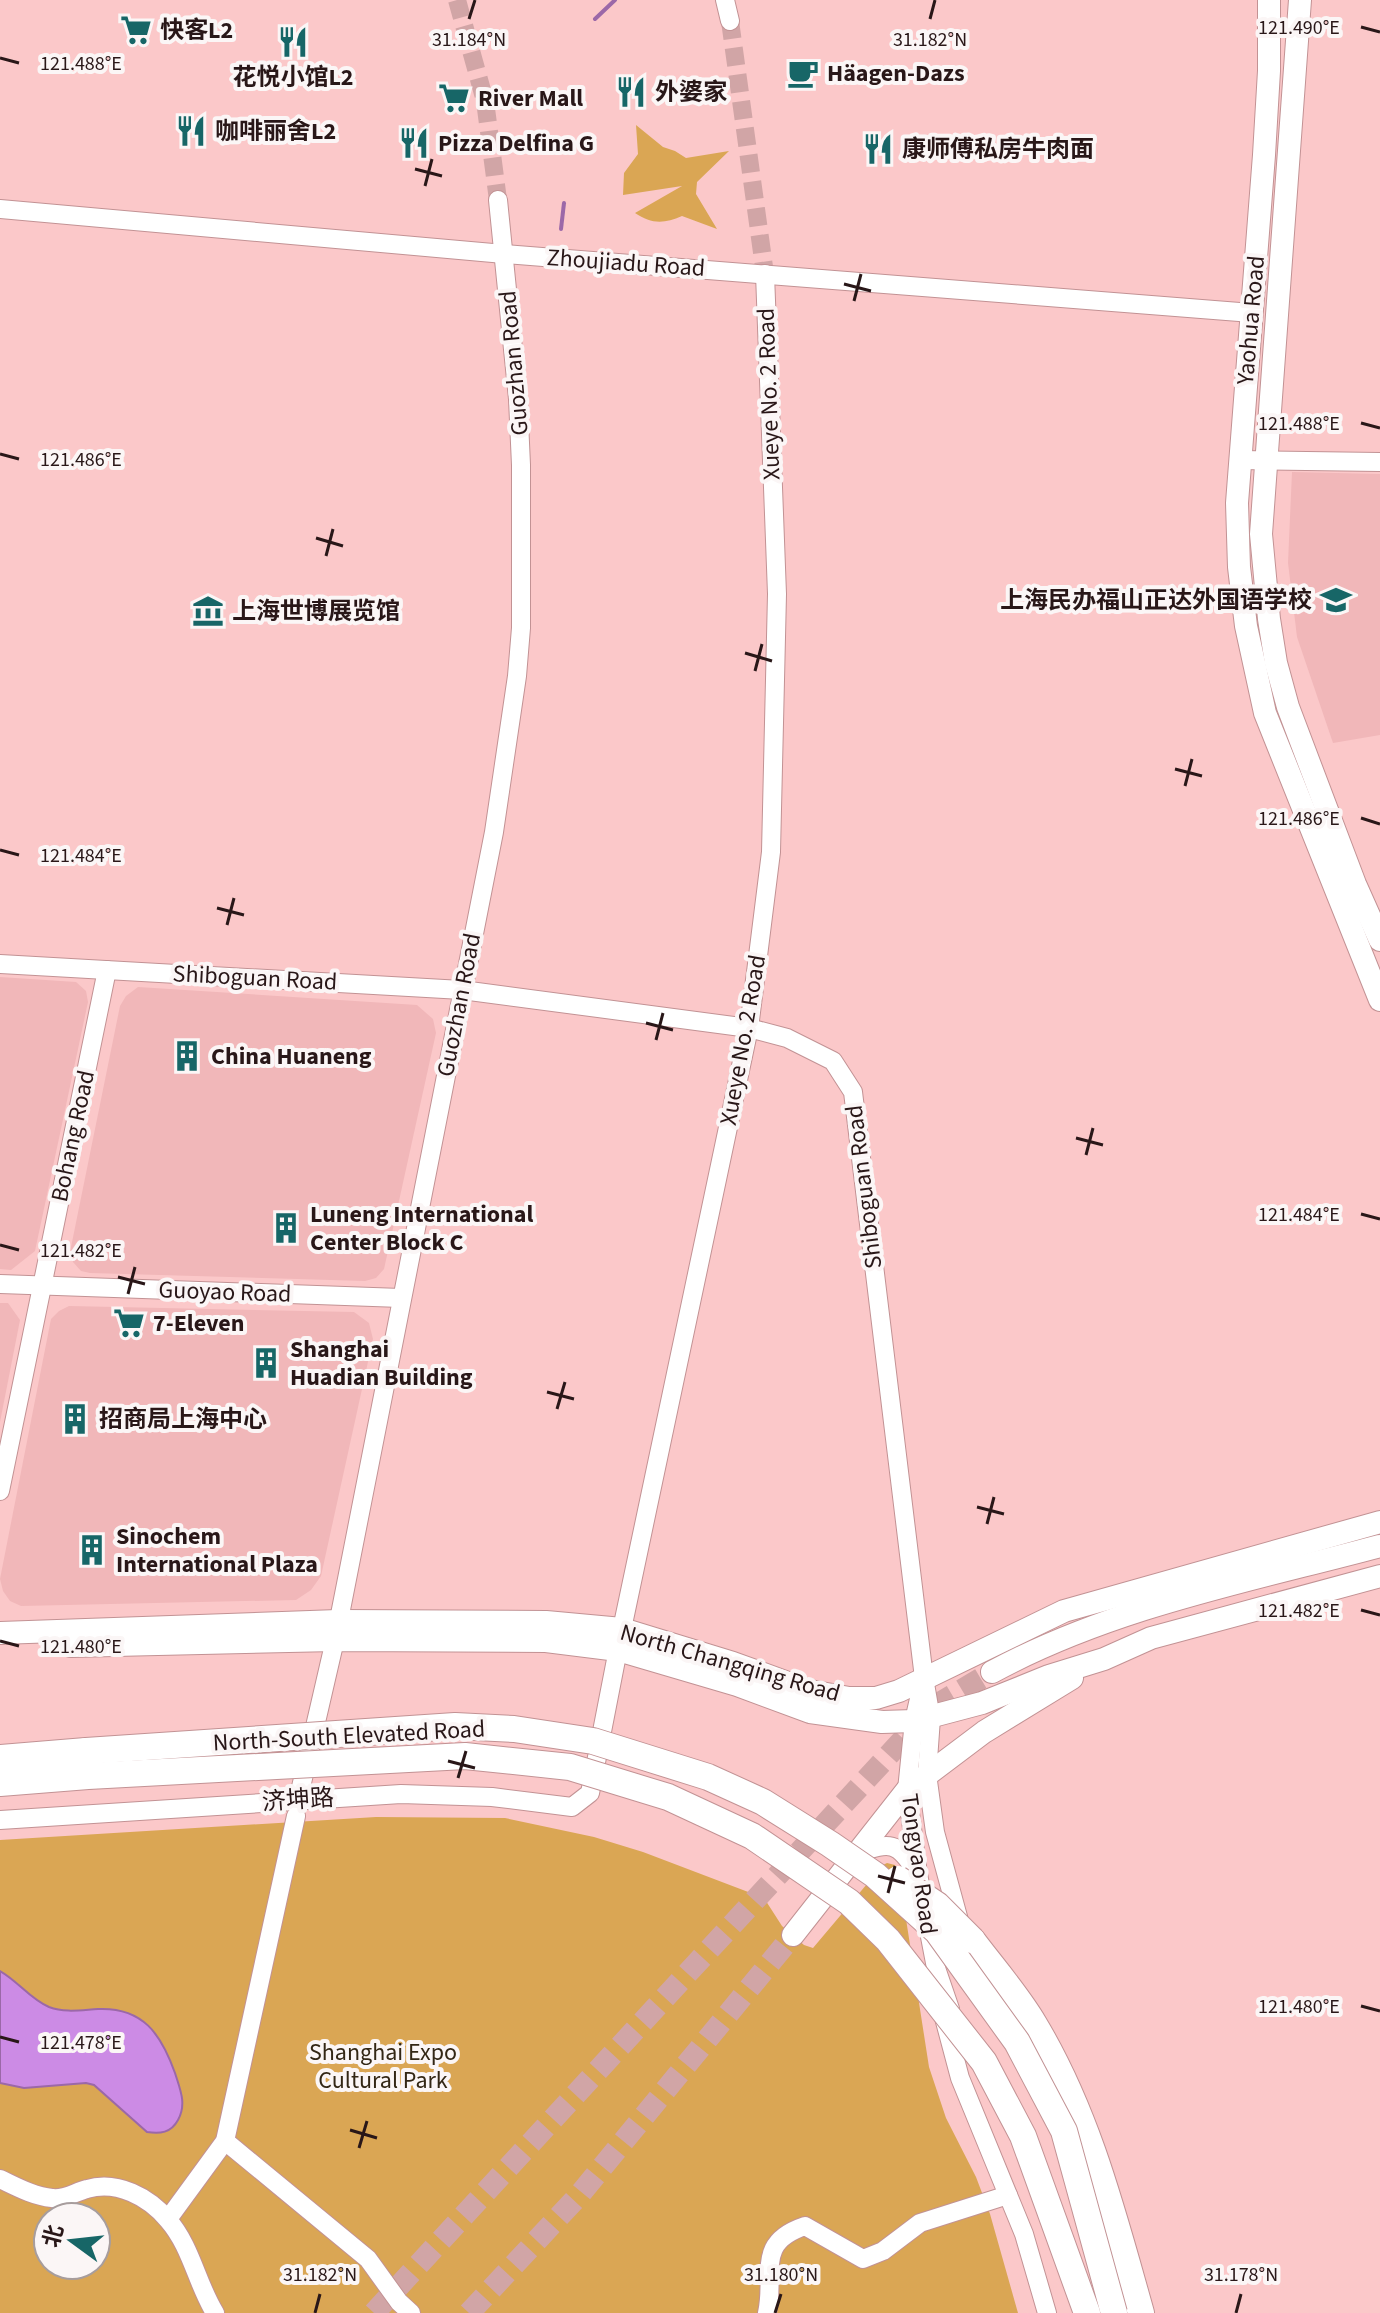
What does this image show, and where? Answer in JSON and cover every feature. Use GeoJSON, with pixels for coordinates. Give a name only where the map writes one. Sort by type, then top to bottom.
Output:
{"type":"FeatureCollection","features":[{"type":"Feature","properties":{"kind":"highway","name":"North-South Elevated Road"},"geometry":{"type":"LineString","coordinates":[[0,1758],[455,1726],[514,1729],[593,1741],[708,1777],[763,1802],[875,1875],[937,1931],[1017,2042],[1064,2131],[1114,2313]]}},
{"type":"Feature","properties":{"kind":"highway","name":"North-South Elevated Road"},"geometry":{"type":"LineString","coordinates":[[0,1783],[465,1756],[570,1767],[668,1797],[752,1836],[849,1902],[888,1940],[984,2062],[1023,2136],[1087,2313]]}},
{"type":"Feature","properties":{"kind":"highway"},"geometry":{"type":"LineString","coordinates":[[830,1844],[886,1871],[937,1905],[972,1940],[1033,2022],[1059,2069],[1083,2123],[1103,2180],[1141,2313]]}},
{"type":"Feature","properties":{"kind":"main road","name":"Yaohua Road"},"geometry":{"type":"LineString","coordinates":[[1269,0],[1269,71],[1237,503],[1239,567],[1246,626],[1265,713],[1380,1000]]}},
{"type":"Feature","properties":{"kind":"main road","name":"Yaohua Road"},"geometry":{"type":"LineString","coordinates":[[1300,0],[1261,534],[1269,619],[1276,663],[1288,707],[1355,884],[1380,940]]}},
{"type":"Feature","properties":{"kind":"main road","name":"North Changqing Road"},"geometry":{"type":"LineString","coordinates":[[0,1648],[546,1622],[733,1663],[810,1691],[849,1698],[876,1698],[1064,1611],[1380,1522]]}},
{"type":"Feature","properties":{"kind":"main road"},"geometry":{"type":"LineString","coordinates":[[992,1672],[1033,1650],[1109,1619],[1380,1546]]}},
{"type":"Feature","properties":{"kind":"main road","name":"North Changqing Road"},"geometry":{"type":"LineString","coordinates":[[620,1640],[810,1712],[882,1722],[923,1720],[982,1703],[1049,1676],[1104,1659],[1151,1638],[1380,1576]]}},
{"type":"Feature","properties":{"kind":"main road","name":"North Changqing Road"},"geometry":{"type":"LineString","coordinates":[[0,1633],[336,1630]]}},
{"type":"Feature","properties":{"kind":"main road"},"geometry":{"type":"LineString","coordinates":[[793,1935],[907,1790],[984,1732],[1104,1659]]}},
{"type":"Feature","properties":{"kind":"street"},"geometry":{"type":"LineString","coordinates":[[725,0],[730,21]]}},
{"type":"Feature","properties":{"kind":"street","name":"Guozhan Road"},"geometry":{"type":"LineString","coordinates":[[225,2141],[336,1630],[495,824],[510,729],[521,628],[521,465],[518,399],[498,200]]}},
{"type":"Feature","properties":{"kind":"street","name":"Zhoujiadu Road"},"geometry":{"type":"LineString","coordinates":[[0,209],[504,254],[1252,313]]}},
{"type":"Feature","properties":{"kind":"street","name":"Xueye No. 2 Road"},"geometry":{"type":"LineString","coordinates":[[590,1793],[749,1028],[771,852],[776,624],[765,274]]}},
{"type":"Feature","properties":{"kind":"street"},"geometry":{"type":"LineString","coordinates":[[1240,460],[1380,462]]}},
{"type":"Feature","properties":{"kind":"street","name":"Shiboguan Road"},"geometry":{"type":"LineString","coordinates":[[0,964],[462,990],[749,1028],[787,1038],[833,1061],[853,1092],[924,1678]]}},
{"type":"Feature","properties":{"kind":"street","name":"Bohang Road"},"geometry":{"type":"LineString","coordinates":[[0,1491],[107,970]]}},
{"type":"Feature","properties":{"kind":"street","name":"Guoyao Road"},"geometry":{"type":"LineString","coordinates":[[0,1284],[401,1298]]}},
{"type":"Feature","properties":{"kind":"street","name":"Tongyao Road"},"geometry":{"type":"LineString","coordinates":[[924,1678],[923,1720],[935,1832],[970,1956],[999,2028],[1105,2240],[1128,2313]]}},
{"type":"Feature","properties":{"kind":"street","name":"Tongyao Road"},"geometry":{"type":"LineString","coordinates":[[923,1720],[907,1790],[918,1874],[936,1968],[949,2006],[1031,2177],[1058,2248],[1076,2313]]}},
{"type":"Feature","properties":{"kind":"street","name":"济坤路"},"geometry":{"type":"LineString","coordinates":[[0,1820],[297,1808],[446,1794],[572,1807],[590,1793]]}},
{"type":"Feature","properties":{"kind":"street"},"geometry":{"type":"LineString","coordinates":[[859,1852],[887,1844],[904,1852],[918,1874]]}},
{"type":"Feature","properties":{"kind":"street"},"geometry":{"type":"LineString","coordinates":[[936,1968],[945,2026],[960,2078],[1024,2234],[1047,2313]]}},
{"type":"Feature","properties":{"kind":"street"},"geometry":{"type":"LineString","coordinates":[[168,2219],[225,2141],[368,2259],[399,2302],[411,2313]]}},
{"type":"Feature","properties":{"kind":"street"},"geometry":{"type":"LineString","coordinates":[[0,2179],[31,2194],[51,2198],[101,2186],[129,2190],[168,2219],[183,2243],[215,2313]]}},
{"type":"Feature","properties":{"kind":"street"},"geometry":{"type":"LineString","coordinates":[[767,2313],[768,2268],[775,2243],[790,2231],[805,2226],[863,2259],[883,2251],[920,2223],[1008,2195]]}},
{"type":"Feature","properties":{"kind":"shaded area","name":"上海民办福山正达外国语学校"},"geometry":{"type":"Polygon","coordinates":[[[1292,472],[1380,474],[1380,735],[1333,743],[1297,637],[1288,563],[1292,472]]]}},
{"type":"Feature","properties":{"kind":"shaded area"},"geometry":{"type":"Polygon","coordinates":[[[0,977],[76,982],[86,991],[88,1002],[35,1251],[11,1270],[0,1269],[0,977]]]}},
{"type":"Feature","properties":{"kind":"shaded area"},"geometry":{"type":"Polygon","coordinates":[[[138,987],[417,1005],[433,1019],[436,1033],[384,1269],[376,1278],[365,1281],[90,1273],[81,1271],[73,1262],[70,1252],[120,1006],[126,996],[138,987]]]}},
{"type":"Feature","properties":{"kind":"shaded area"},"geometry":{"type":"Polygon","coordinates":[[[0,1303],[8,1303],[20,1320],[0,1422],[0,1303]]]}},
{"type":"Feature","properties":{"kind":"shaded area"},"geometry":{"type":"Polygon","coordinates":[[[69,1306],[354,1312],[369,1323],[373,1339],[321,1576],[311,1590],[296,1600],[21,1606],[10,1601],[0,1579],[51,1319],[69,1306]]]}},
{"type":"Feature","properties":{"kind":"shaded area"},"geometry":{"type":"Polygon","coordinates":[[[0,1971],[49,2007],[67,2011],[114,2010],[138,2018],[148,2026],[163,2046],[181,2091],[181,2114],[172,2128],[165,2132],[147,2132],[94,2085],[24,2088],[0,2083],[0,1971]]]}},
{"type":"Feature","properties":{"kind":"green space"},"geometry":{"type":"Polygon","coordinates":[[[636,125],[663,147],[686,158],[729,151],[697,182],[696,194],[717,229],[682,216],[658,222],[635,213],[682,186],[623,195],[624,173],[638,154],[636,125]]]}},
{"type":"Feature","properties":{"kind":"green space","name":"Shanghai Expo Cultural Park"},"geometry":{"type":"Polygon","coordinates":[[[376,1817],[505,1818],[594,1837],[643,1852],[764,1898],[782,1926],[804,1945],[813,1948],[883,1865],[895,1865],[899,1874],[929,2067],[946,2118],[976,2177],[990,2214],[1018,2313],[0,2313],[0,1840],[376,1817]]]}},
{"type":"Feature","properties":{"kind":"waterway"},"geometry":{"type":"LineString","coordinates":[[595,19],[615,0]]}},
{"type":"Feature","properties":{"kind":"waterway"},"geometry":{"type":"LineString","coordinates":[[561,229],[564,203]]}},
{"type":"Feature","properties":{"kind":"tunnel"},"geometry":{"type":"LineString","coordinates":[[457,0],[485,101],[498,200]]}},
{"type":"Feature","properties":{"kind":"tunnel"},"geometry":{"type":"LineString","coordinates":[[730,21],[765,274]]}},
{"type":"Feature","properties":{"kind":"tunnel"},"geometry":{"type":"LineString","coordinates":[[374,2313],[933,1707],[992,1672]]}},
{"type":"Feature","properties":{"kind":"tunnel"},"geometry":{"type":"LineString","coordinates":[[469,2313],[581,2193],[793,1935]]}},
{"type":"Feature","properties":{"kind":"place","name":"快客L2"},"geometry":{"type":"Point","coordinates":[136,30]}},
{"type":"Feature","properties":{"kind":"place","name":"花悦小馆L2"},"geometry":{"type":"Point","coordinates":[293,42]}},
{"type":"Feature","properties":{"kind":"place","name":"Häagen-Dazs"},"geometry":{"type":"Point","coordinates":[803,73]}},
{"type":"Feature","properties":{"kind":"place","name":"外婆家"},"geometry":{"type":"Point","coordinates":[631,92]}},
{"type":"Feature","properties":{"kind":"place","name":"River Mall"},"geometry":{"type":"Point","coordinates":[454,98]}},
{"type":"Feature","properties":{"kind":"place","name":"咖啡丽舍L2"},"geometry":{"type":"Point","coordinates":[191,131]}},
{"type":"Feature","properties":{"kind":"place","name":"Pizza Delfina G"},"geometry":{"type":"Point","coordinates":[414,143]}},
{"type":"Feature","properties":{"kind":"place","name":"康师傅私房牛肉面"},"geometry":{"type":"Point","coordinates":[878,149]}},
{"type":"Feature","properties":{"kind":"place","name":"上海民办福山正达外国语学校"},"geometry":{"type":"Point","coordinates":[1336,600]}},
{"type":"Feature","properties":{"kind":"place","name":"上海世博展览馆"},"geometry":{"type":"Point","coordinates":[208,611]}},
{"type":"Feature","properties":{"kind":"place","name":"China Huaneng"},"geometry":{"type":"Point","coordinates":[187,1056]}},
{"type":"Feature","properties":{"kind":"place","name":"Luneng International Center Block C"},"geometry":{"type":"Point","coordinates":[286,1228]}},
{"type":"Feature","properties":{"kind":"place","name":"7-Eleven"},"geometry":{"type":"Point","coordinates":[129,1323]}},
{"type":"Feature","properties":{"kind":"place","name":"Shanghai Huadian Building"},"geometry":{"type":"Point","coordinates":[266,1363]}},
{"type":"Feature","properties":{"kind":"place","name":"招商局上海中心"},"geometry":{"type":"Point","coordinates":[75,1419]}},
{"type":"Feature","properties":{"kind":"place","name":"Sinochem International Plaza"},"geometry":{"type":"Point","coordinates":[92,1550]}}]}
